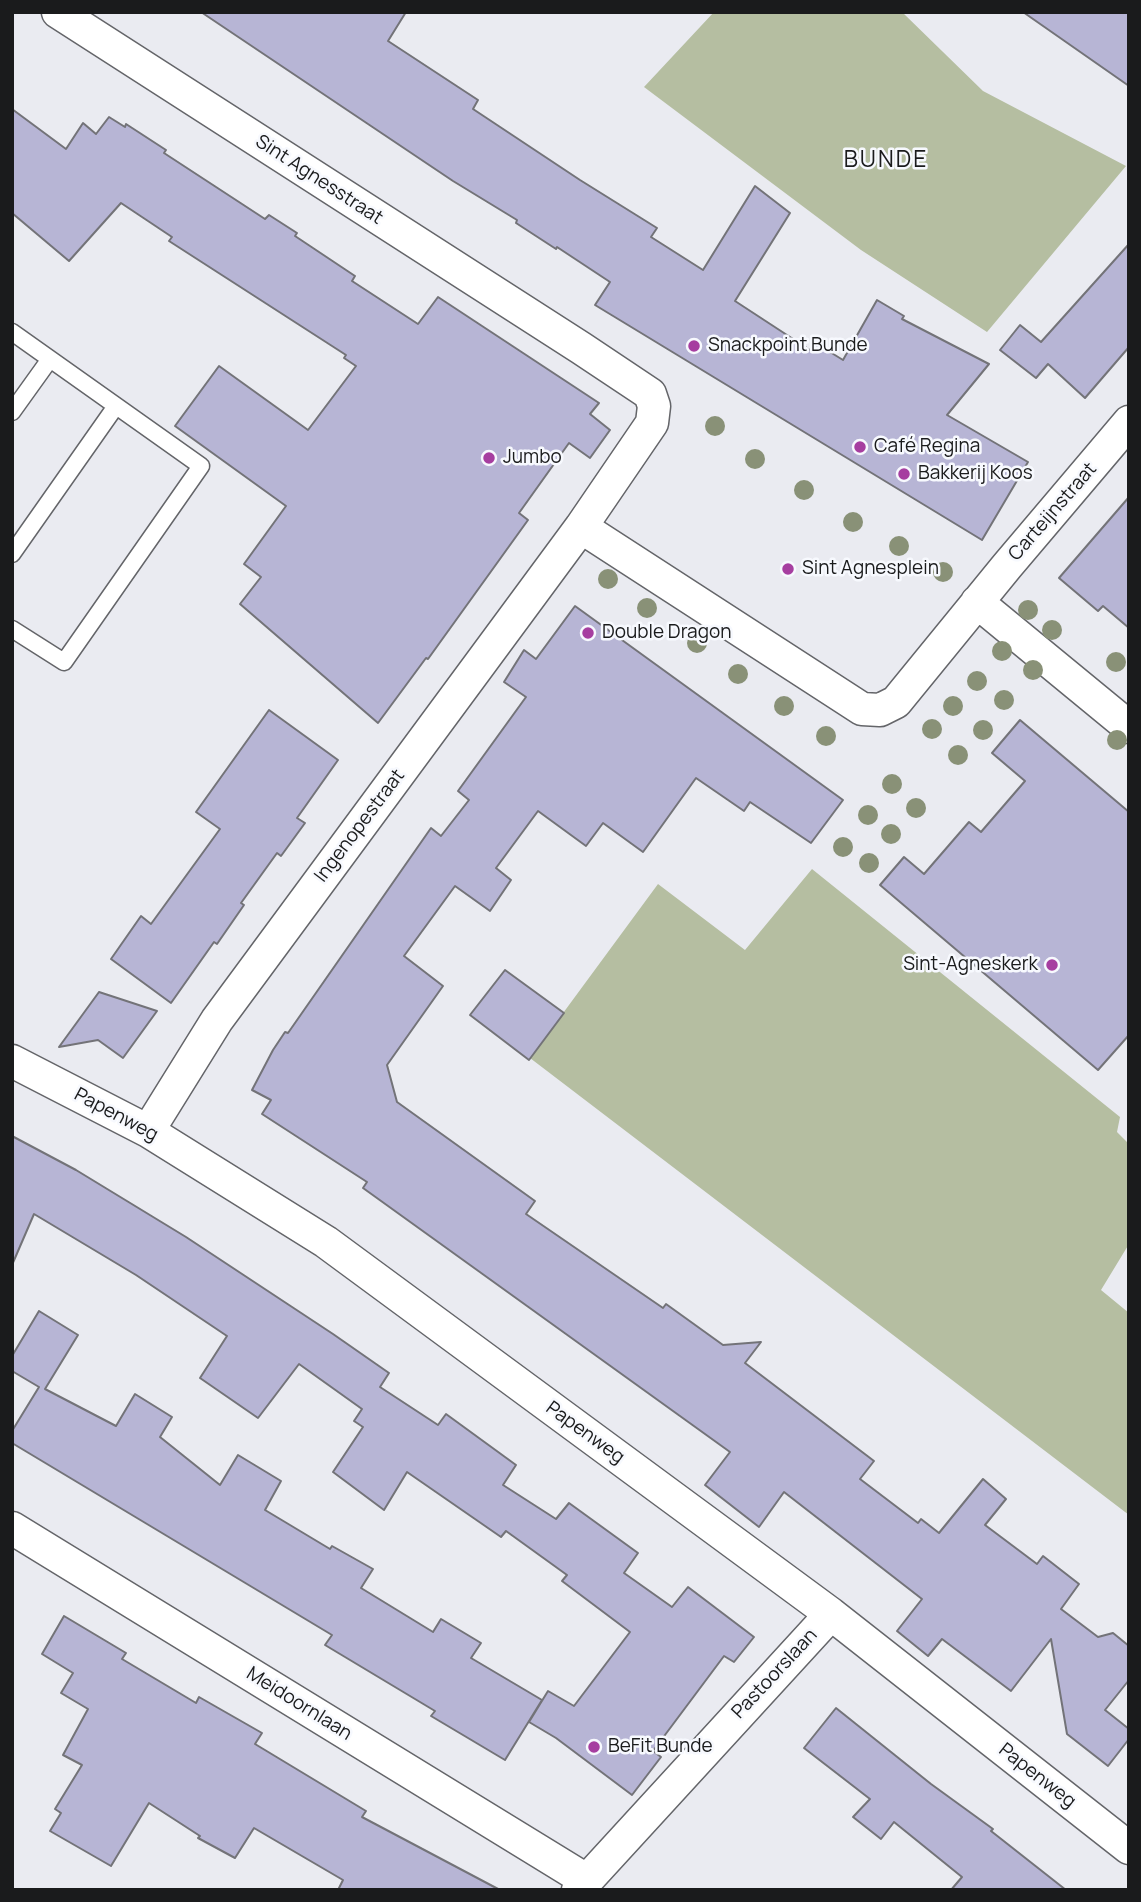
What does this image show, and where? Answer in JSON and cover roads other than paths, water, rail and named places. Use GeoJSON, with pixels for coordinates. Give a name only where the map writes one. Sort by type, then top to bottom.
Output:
{"type":"FeatureCollection","features":[{"type":"Feature","properties":{"kind":"street","name":"Sint Agnesstraat"},"geometry":{"type":"LineString","coordinates":[[58,12],[650,394],[654,406],[652,423],[581,527]]}},
{"type":"Feature","properties":{"kind":"street","name":"Carteijnstraat"},"geometry":{"type":"LineString","coordinates":[[977,602],[1129,422]]}},
{"type":"Feature","properties":{"kind":"street"},"geometry":{"type":"LineString","coordinates":[[581,527],[862,709],[880,710],[896,702],[977,602],[1129,727]]}},
{"type":"Feature","properties":{"kind":"street","name":"Ingenopestraat"},"geometry":{"type":"LineString","coordinates":[[148,1131],[217,1020],[581,527]]}},
{"type":"Feature","properties":{"kind":"street","name":"Papenweg"},"geometry":{"type":"LineString","coordinates":[[12,1061],[148,1131],[326,1242],[831,1614],[1129,1848]]}},
{"type":"Feature","properties":{"kind":"street","name":"Meidoornlaan"},"geometry":{"type":"LineString","coordinates":[[12,1528],[582,1885]]}},
{"type":"Feature","properties":{"kind":"street","name":"Pastoorslaan"},"geometry":{"type":"LineString","coordinates":[[582,1885],[831,1614]]}},
{"type":"Feature","properties":{"kind":"lane"},"geometry":{"type":"LineString","coordinates":[[12,332],[201,466],[64,662],[12,629]]}},
{"type":"Feature","properties":{"kind":"lane"},"geometry":{"type":"LineString","coordinates":[[12,412],[50,359]]}},
{"type":"Feature","properties":{"kind":"lane"},"geometry":{"type":"LineString","coordinates":[[14,546],[116,405]]}},
{"type":"Feature","properties":{"kind":"place","name":"Snackpoint Bunde"},"geometry":{"type":"Point","coordinates":[694,346]}},
{"type":"Feature","properties":{"kind":"place","name":"Café Regina"},"geometry":{"type":"Point","coordinates":[860,447]}},
{"type":"Feature","properties":{"kind":"place","name":"Jumbo"},"geometry":{"type":"Point","coordinates":[489,458]}},
{"type":"Feature","properties":{"kind":"place","name":"Bakkerij Koos"},"geometry":{"type":"Point","coordinates":[904,474]}},
{"type":"Feature","properties":{"kind":"place","name":"Sint Agnesplein"},"geometry":{"type":"Point","coordinates":[788,569]}},
{"type":"Feature","properties":{"kind":"place","name":"Double Dragon"},"geometry":{"type":"Point","coordinates":[588,633]}},
{"type":"Feature","properties":{"kind":"place","name":"Sint-Agneskerk"},"geometry":{"type":"Point","coordinates":[1052,965]}},
{"type":"Feature","properties":{"kind":"place","name":"BeFit Bunde"},"geometry":{"type":"Point","coordinates":[594,1747]}},
{"type":"Feature","properties":{"kind":"district","name":"BUNDE"},"geometry":{"type":"Point","coordinates":[886,161]}}]}
